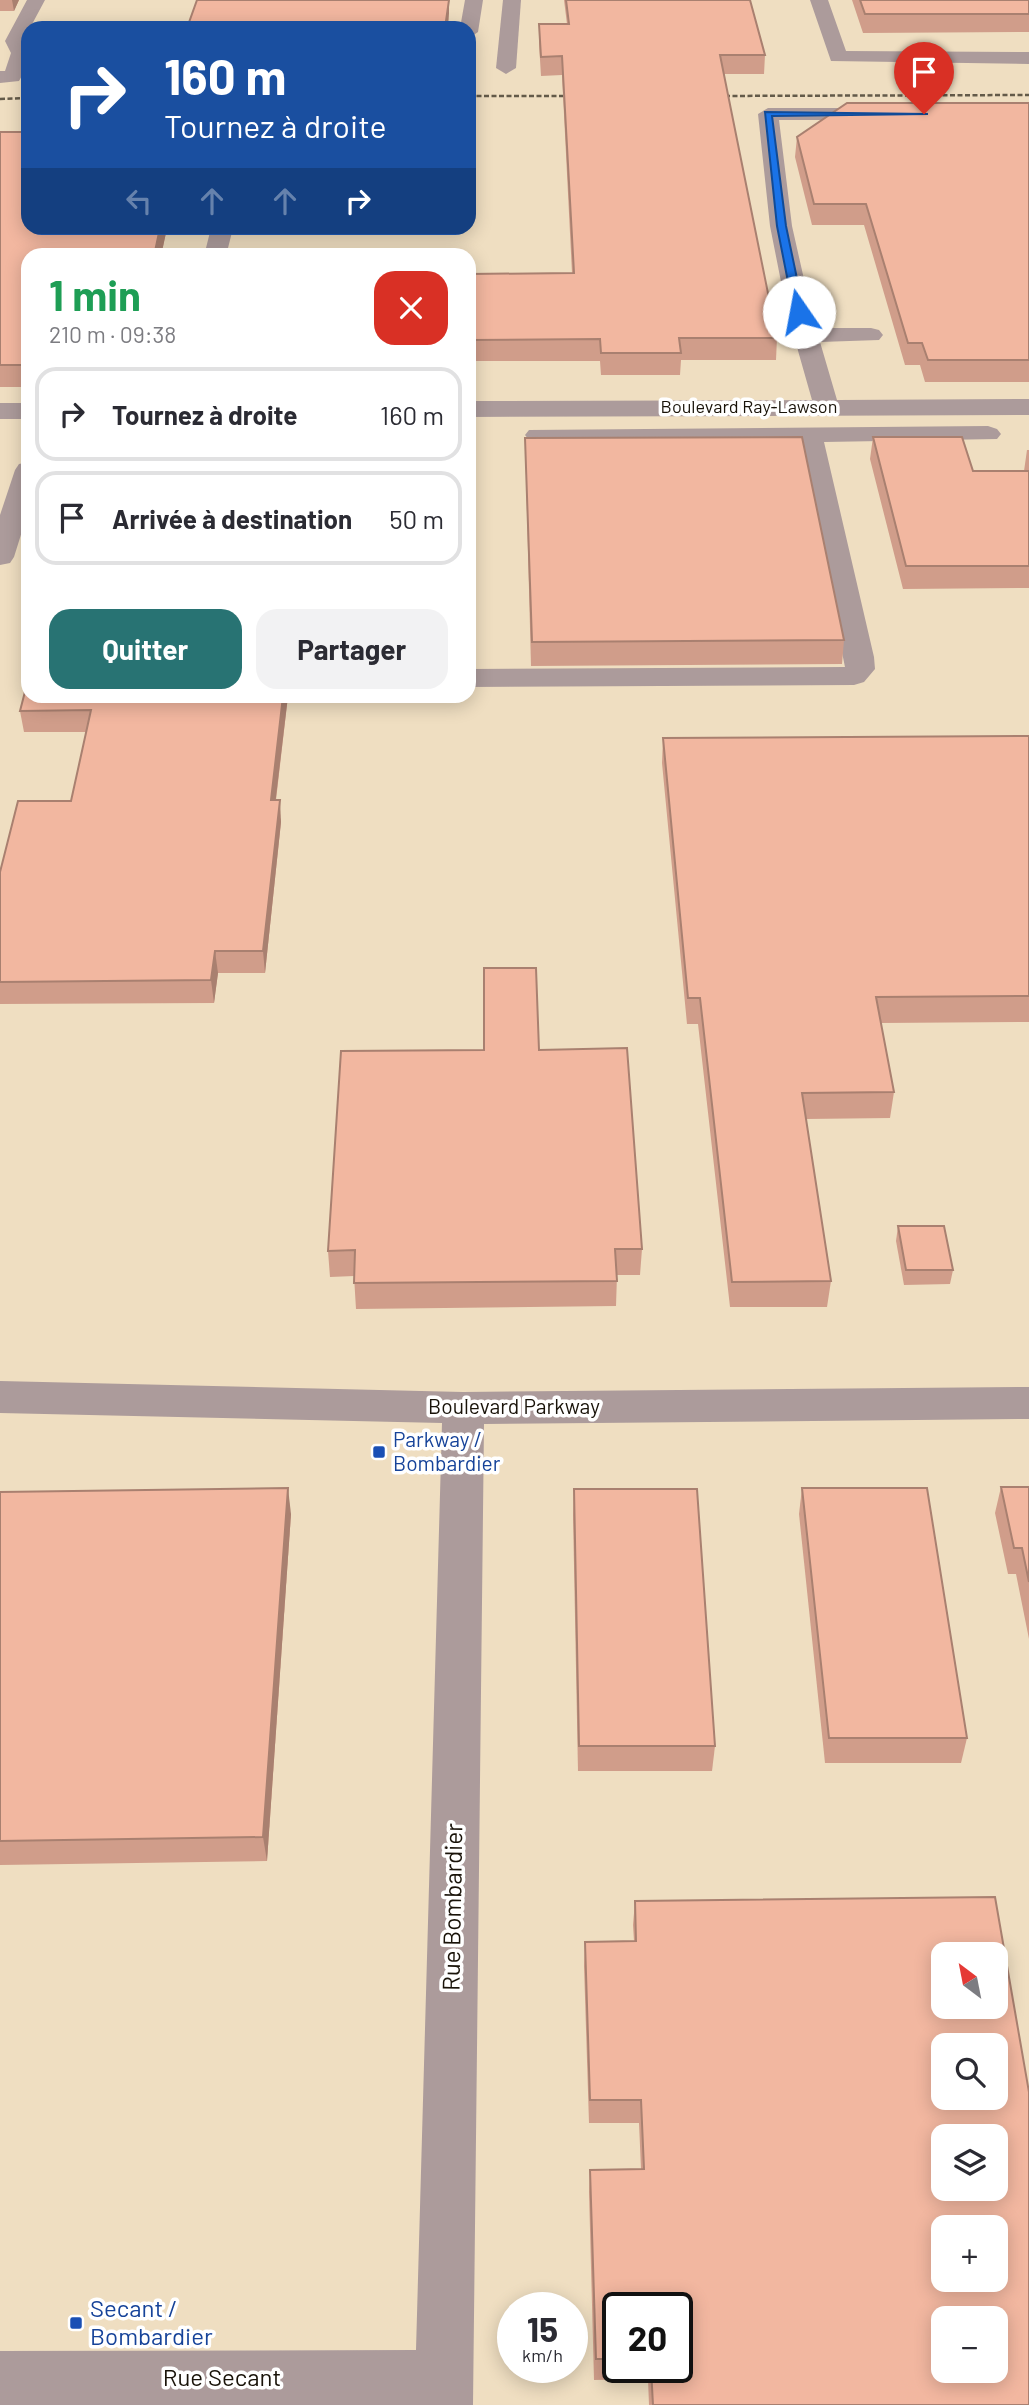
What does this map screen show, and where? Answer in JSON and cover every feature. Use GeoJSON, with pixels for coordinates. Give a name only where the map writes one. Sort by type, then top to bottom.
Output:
{"type":"FeatureCollection","features":[{"type":"Feature","properties":{"kind":"street"},"geometry":{"type":"LineString","coordinates":[[25,21],[36,0]]}},
{"type":"Feature","properties":{"kind":"street"},"geometry":{"type":"LineString","coordinates":[[471,21],[474,0]]}},
{"type":"Feature","properties":{"kind":"street"},"geometry":{"type":"LineString","coordinates":[[506,68],[512,0]]}},
{"type":"Feature","properties":{"kind":"street"},"geometry":{"type":"LineString","coordinates":[[819,0],[838,57],[1029,58]]}},
{"type":"Feature","properties":{"kind":"street"},"geometry":{"type":"LineString","coordinates":[[0,77],[12,77],[21,53],[14,41],[21,28]]}},
{"type":"Feature","properties":{"kind":"street"},"geometry":{"type":"LineString","coordinates":[[826,407],[781,226],[768,114],[905,114]]}},
{"type":"Feature","properties":{"kind":"street"},"geometry":{"type":"LineString","coordinates":[[809,346],[874,345]]}},
{"type":"Feature","properties":{"kind":"street"},"geometry":{"type":"LineString","coordinates":[[958,407],[962,434]]}},
{"type":"Feature","properties":{"kind":"street","name":"Boulevard Ray-Lawson"},"geometry":{"type":"LineString","coordinates":[[476,409],[1029,407]]}},
{"type":"Feature","properties":{"kind":"street","name":"Boulevard Ray-Lawson"},"geometry":{"type":"LineString","coordinates":[[507,409],[508,435],[1016,433]]}},
{"type":"Feature","properties":{"kind":"street"},"geometry":{"type":"LineString","coordinates":[[0,411],[21,411]]}},
{"type":"Feature","properties":{"kind":"street"},"geometry":{"type":"LineString","coordinates":[[476,678],[854,676],[860,669],[859,657],[810,435]]}},
{"type":"Feature","properties":{"kind":"street"},"geometry":{"type":"LineString","coordinates":[[0,557],[21,492]]}},
{"type":"Feature","properties":{"kind":"street","name":"Boulevard Parkway"},"geometry":{"type":"LineString","coordinates":[[0,1397],[463,1408],[1029,1403]]}},
{"type":"Feature","properties":{"kind":"street","name":"Rue Bombardier"},"geometry":{"type":"LineString","coordinates":[[444,2393],[463,1408]]}},
{"type":"Feature","properties":{"kind":"street","name":"Rue Secant"},"geometry":{"type":"LineString","coordinates":[[0,2380],[347,2378],[444,2393]]}},
{"type":"Feature","properties":{"kind":"building"},"geometry":{"type":"Polygon","coordinates":[[[197,0],[449,0],[446,21],[190,21],[197,0]]]}},
{"type":"Feature","properties":{"kind":"building"},"geometry":{"type":"Polygon","coordinates":[[[566,0],[750,0],[765,55],[720,55],[777,338],[679,338],[681,353],[601,353],[600,339],[476,340],[476,274],[574,273],[562,56],[541,57],[539,24],[569,24],[566,0]]]}},
{"type":"Feature","properties":{"kind":"building"},"geometry":{"type":"Polygon","coordinates":[[[860,0],[1029,0],[1029,14],[865,14],[860,0]]]}},
{"type":"Feature","properties":{"kind":"building"},"geometry":{"type":"Polygon","coordinates":[[[847,103],[1029,103],[1029,360],[928,360],[922,343],[908,343],[866,204],[814,204],[797,137],[847,103]]]}},
{"type":"Feature","properties":{"kind":"building"},"geometry":{"type":"Polygon","coordinates":[[[0,132],[21,132],[21,235],[158,235],[156,248],[21,248],[21,365],[0,365],[0,132]]]}},
{"type":"Feature","properties":{"kind":"building"},"geometry":{"type":"Polygon","coordinates":[[[802,437],[844,640],[532,642],[525,438],[802,437]]]}},
{"type":"Feature","properties":{"kind":"building"},"geometry":{"type":"Polygon","coordinates":[[[873,437],[962,437],[973,471],[1029,471],[1029,566],[906,566],[873,437]]]}},
{"type":"Feature","properties":{"kind":"building"},"geometry":{"type":"Polygon","coordinates":[[[22,703],[282,703],[271,800],[280,800],[263,951],[215,951],[211,980],[0,982],[0,872],[18,801],[71,801],[91,710],[20,711],[22,703]]]}},
{"type":"Feature","properties":{"kind":"building"},"geometry":{"type":"Polygon","coordinates":[[[1029,736],[1029,996],[876,997],[894,1092],[802,1093],[831,1281],[732,1282],[700,998],[688,998],[663,738],[1029,736]]]}},
{"type":"Feature","properties":{"kind":"building"},"geometry":{"type":"Polygon","coordinates":[[[484,968],[536,968],[539,1050],[627,1048],[642,1249],[615,1249],[617,1281],[354,1283],[355,1250],[328,1251],[341,1051],[484,1050],[484,968]]]}},
{"type":"Feature","properties":{"kind":"building"},"geometry":{"type":"Polygon","coordinates":[[[898,1226],[944,1226],[953,1270],[906,1270],[898,1226]]]}},
{"type":"Feature","properties":{"kind":"building"},"geometry":{"type":"Polygon","coordinates":[[[1001,1487],[1029,1487],[1029,1582],[1022,1548],[1014,1548],[1001,1487]]]}},
{"type":"Feature","properties":{"kind":"building"},"geometry":{"type":"Polygon","coordinates":[[[288,1488],[263,1837],[0,1841],[0,1492],[288,1488]]]}},
{"type":"Feature","properties":{"kind":"building"},"geometry":{"type":"Polygon","coordinates":[[[802,1488],[927,1488],[967,1738],[829,1738],[802,1488]]]}},
{"type":"Feature","properties":{"kind":"building"},"geometry":{"type":"Polygon","coordinates":[[[574,1489],[697,1489],[715,1746],[579,1746],[574,1489]]]}},
{"type":"Feature","properties":{"kind":"building"},"geometry":{"type":"Polygon","coordinates":[[[995,1897],[1003,1942],[931,1942],[931,2020],[1008,2020],[1008,1972],[1029,2092],[1029,2405],[653,2405],[652,2383],[693,2383],[693,2292],[602,2292],[602,2359],[596,2359],[590,2170],[644,2169],[641,2100],[590,2100],[585,1942],[636,1941],[635,1901],[995,1897]]]}},
{"type":"Feature","properties":{"kind":"railway"},"geometry":{"type":"LineString","coordinates":[[710,96],[1029,95]]}},
{"type":"Feature","properties":{"kind":"railway"},"geometry":{"type":"LineString","coordinates":[[476,96],[581,96]]}},
{"type":"Feature","properties":{"kind":"railway"},"geometry":{"type":"LineString","coordinates":[[0,99],[21,98]]}},
{"type":"Feature","properties":{"kind":"place","name":"Parkway / Bombardier"},"geometry":{"type":"Point","coordinates":[379,1452]}},
{"type":"Feature","properties":{"kind":"place","name":"Secant / Bombardier"},"geometry":{"type":"Point","coordinates":[76,2323]}},
{"type":"Feature","properties":{"kind":"route"},"geometry":{"type":"LineString","coordinates":[[799,312],[781,226],[768,114],[924,114]]}}]}
